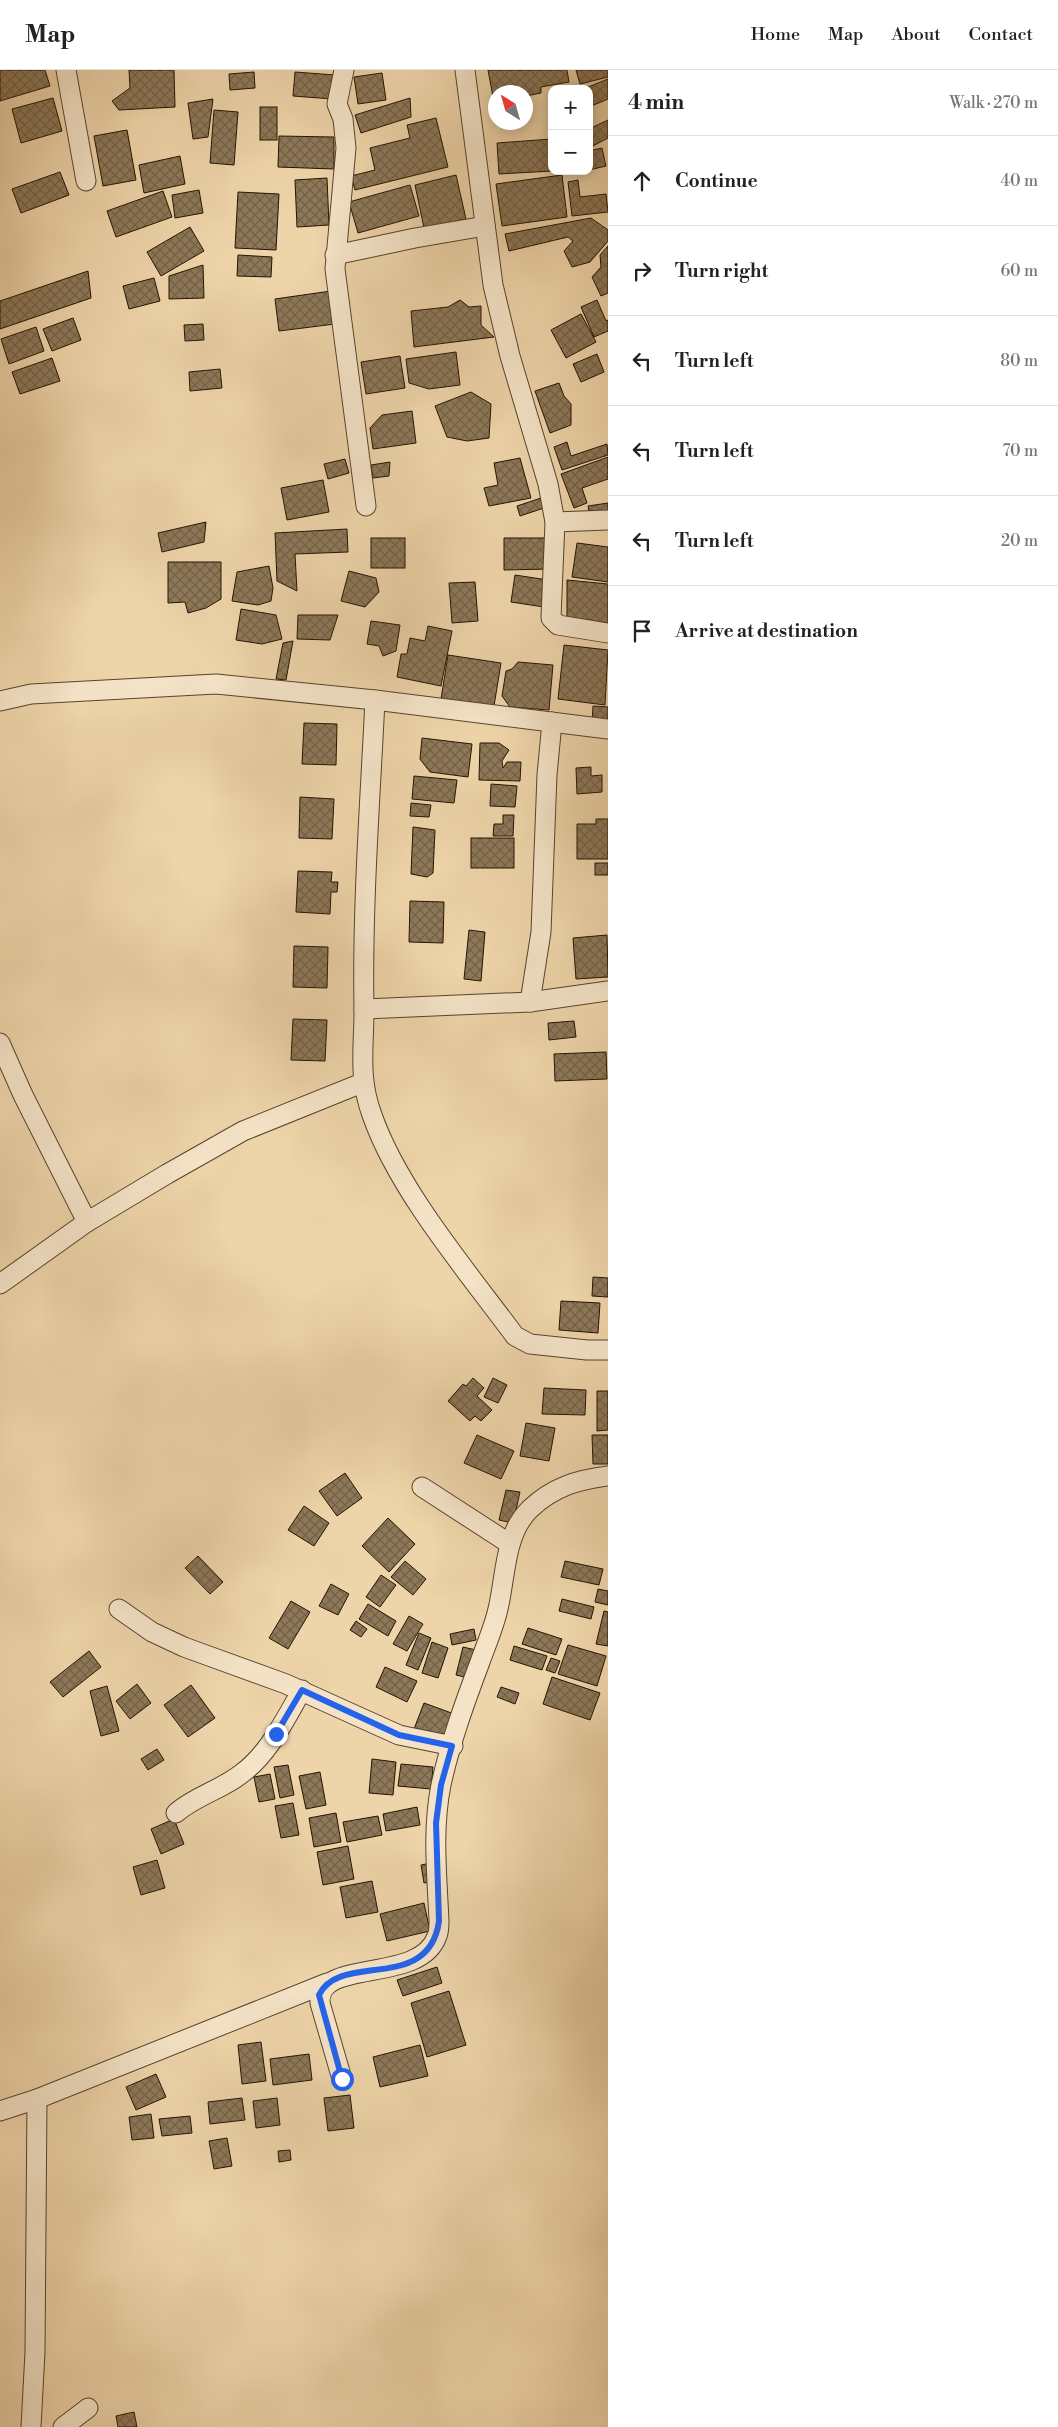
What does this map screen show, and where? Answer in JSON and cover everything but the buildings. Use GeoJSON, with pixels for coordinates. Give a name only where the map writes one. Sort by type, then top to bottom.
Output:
{"type":"FeatureCollection","features":[{"type":"Feature","properties":{"kind":"street"},"geometry":{"type":"LineString","coordinates":[[66,70],[86,181]]}},
{"type":"Feature","properties":{"kind":"street"},"geometry":{"type":"LineString","coordinates":[[344,70],[337,104],[343,119],[346,148],[335,255],[339,306],[366,506]]}},
{"type":"Feature","properties":{"kind":"street"},"geometry":{"type":"LineString","coordinates":[[465,70],[493,285],[510,356],[548,484],[555,522],[551,618],[558,625],[608,633]]}},
{"type":"Feature","properties":{"kind":"street"},"geometry":{"type":"LineString","coordinates":[[335,255],[415,238],[485,226]]}},
{"type":"Feature","properties":{"kind":"street"},"geometry":{"type":"LineString","coordinates":[[555,522],[608,520]]}},
{"type":"Feature","properties":{"kind":"street"},"geometry":{"type":"LineString","coordinates":[[0,701],[31,694],[216,684],[375,700],[608,729]]}},
{"type":"Feature","properties":{"kind":"street"},"geometry":{"type":"LineString","coordinates":[[375,700],[365,895],[362,1083],[384,1147],[425,1212],[515,1336],[530,1344],[587,1350],[608,1350]]}},
{"type":"Feature","properties":{"kind":"street"},"geometry":{"type":"LineString","coordinates":[[530,1002],[541,932],[547,775],[552,722]]}},
{"type":"Feature","properties":{"kind":"street"},"geometry":{"type":"LineString","coordinates":[[364,1009],[530,1002],[608,991]]}},
{"type":"Feature","properties":{"kind":"street"},"geometry":{"type":"LineString","coordinates":[[0,1044],[23,1095],[87,1222]]}},
{"type":"Feature","properties":{"kind":"street"},"geometry":{"type":"LineString","coordinates":[[0,1284],[87,1222],[166,1174],[243,1132],[362,1083]]}},
{"type":"Feature","properties":{"kind":"street"},"geometry":{"type":"LineString","coordinates":[[0,2111],[37,2099],[327,1983],[334,1978],[404,1964],[424,1952],[437,1936],[439,1921],[436,1823],[441,1785],[463,1708],[498,1610],[510,1544],[517,1527],[529,1510],[556,1490],[578,1480],[608,1476]]}},
{"type":"Feature","properties":{"kind":"street"},"geometry":{"type":"LineString","coordinates":[[422,1487],[510,1544]]}},
{"type":"Feature","properties":{"kind":"street"},"geometry":{"type":"LineString","coordinates":[[120,1608],[152,1632],[184,1647],[302,1690],[399,1735],[452,1746]]}},
{"type":"Feature","properties":{"kind":"street"},"geometry":{"type":"LineString","coordinates":[[176,1813],[186,1804],[241,1775],[276,1734],[302,1690]]}},
{"type":"Feature","properties":{"kind":"street"},"geometry":{"type":"LineString","coordinates":[[327,1983],[319,1995],[320,2002],[342,2079]]}},
{"type":"Feature","properties":{"kind":"street"},"geometry":{"type":"LineString","coordinates":[[29,2426],[36,2313],[37,2099]]}},
{"type":"Feature","properties":{"kind":"street"},"geometry":{"type":"LineString","coordinates":[[63,2427],[88,2408]]}},
{"type":"Feature","properties":{"kind":"route"},"geometry":{"type":"LineString","coordinates":[[276,1734],[302,1690],[399,1735],[427,1739],[452,1746],[441,1785],[436,1823],[439,1921],[437,1936],[430,1948],[404,1964],[388,1969],[334,1978],[327,1983],[319,1995],[342,2079]]}}]}
